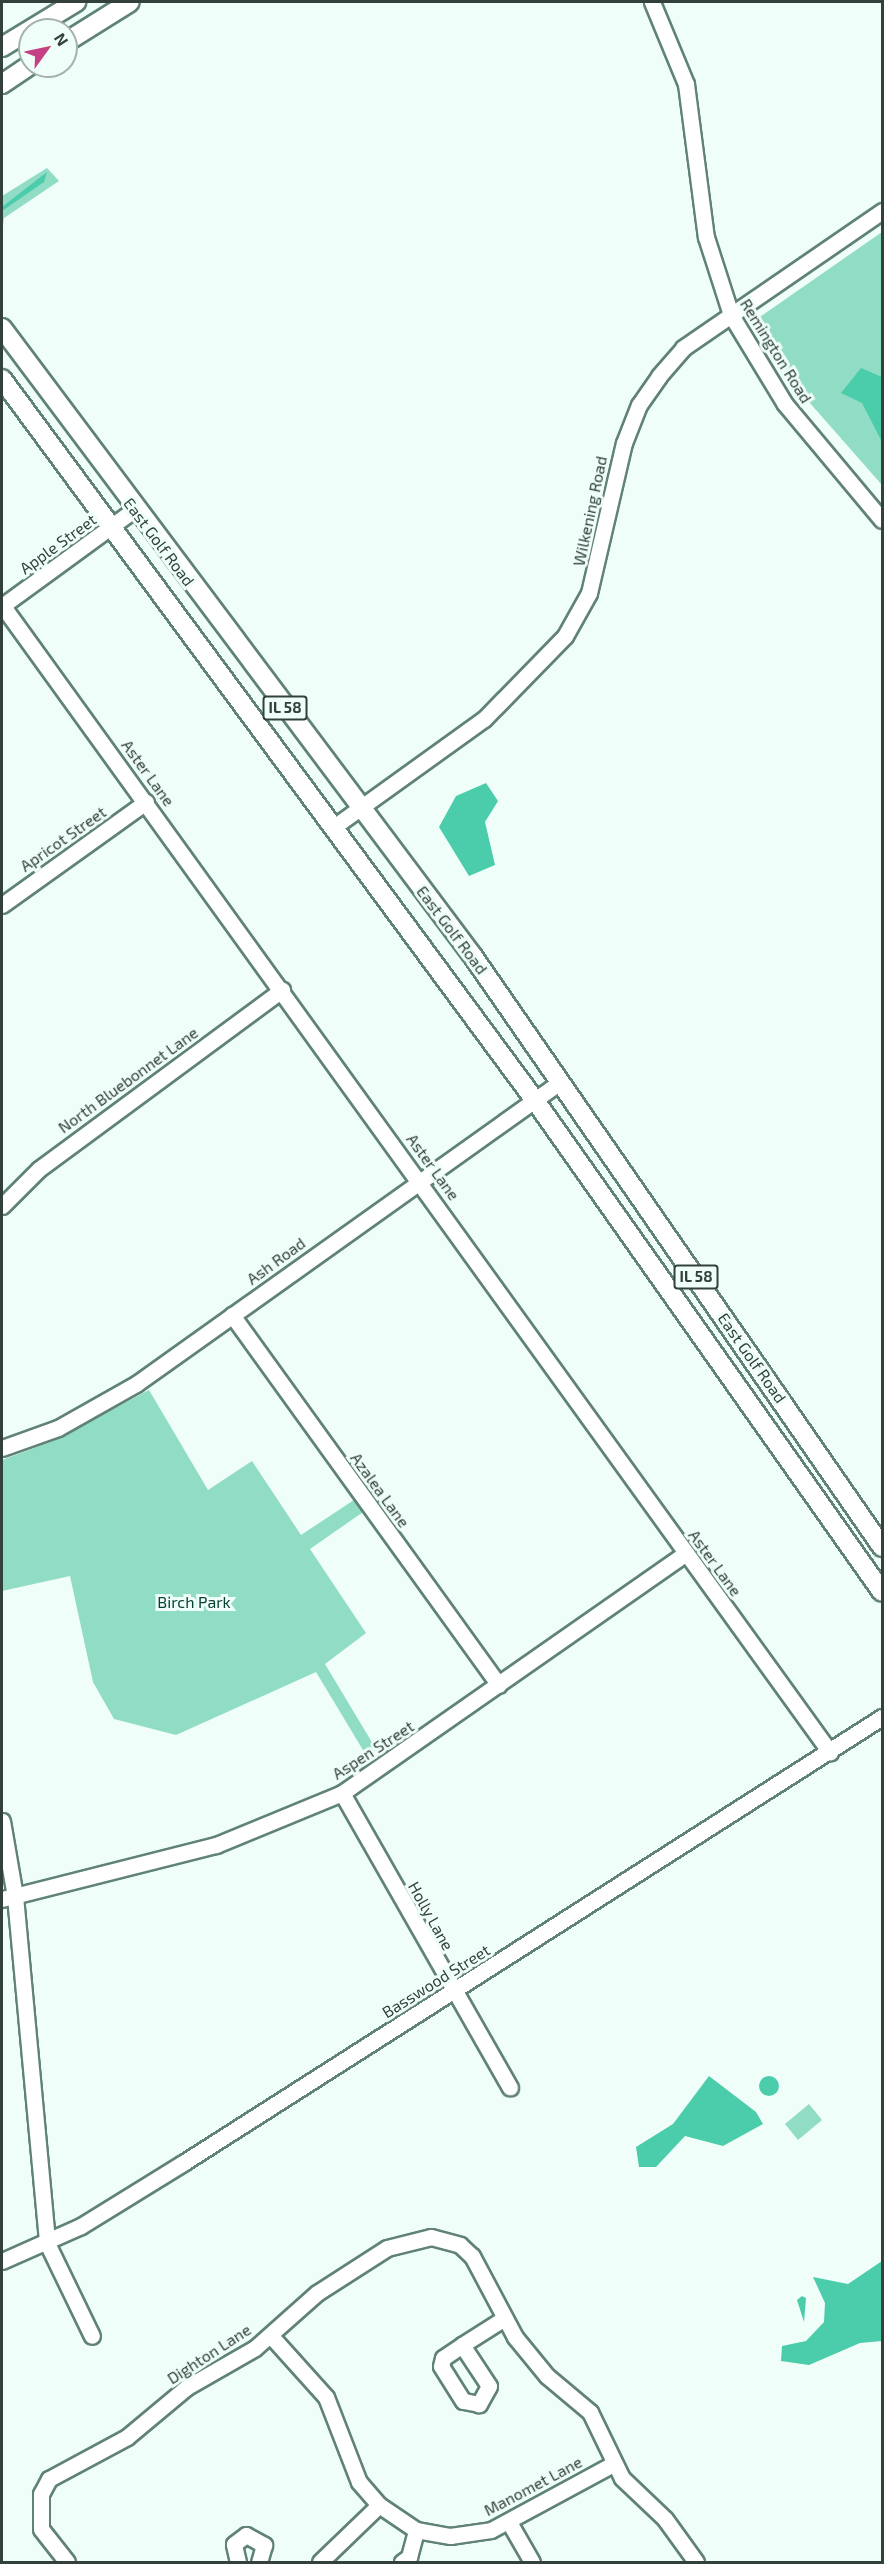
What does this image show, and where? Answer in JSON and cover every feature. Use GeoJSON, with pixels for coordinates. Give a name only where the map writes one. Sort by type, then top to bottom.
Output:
{"type":"FeatureCollection","features":[{"type":"Feature","properties":{"kind":"main road"},"geometry":{"type":"LineString","coordinates":[[2,47],[76,2]]}},
{"type":"Feature","properties":{"kind":"main road"},"geometry":{"type":"LineString","coordinates":[[78,34],[130,2]]}},
{"type":"Feature","properties":{"kind":"main road"},"geometry":{"type":"LineString","coordinates":[[2,84],[18,73]]}},
{"type":"Feature","properties":{"kind":"main road","name":"East Golf Road"},"geometry":{"type":"LineString","coordinates":[[2,328],[560,1082],[882,1547]]}},
{"type":"Feature","properties":{"kind":"main road","name":"East Golf Road"},"geometry":{"type":"LineString","coordinates":[[2,379],[109,529],[335,826],[534,1099],[882,1592]]}},
{"type":"Feature","properties":{"kind":"street","name":"Remington Road"},"geometry":{"type":"LineString","coordinates":[[652,2],[686,84],[706,237],[730,315],[785,404],[882,520]]}},
{"type":"Feature","properties":{"kind":"street","name":"Wilkening Road"},"geometry":{"type":"LineString","coordinates":[[335,826],[484,719],[565,636],[589,592],[605,539],[609,493],[639,405],[683,348],[882,211]]}},
{"type":"Feature","properties":{"kind":"street","name":"Apple Street"},"geometry":{"type":"LineString","coordinates":[[2,606],[135,510]]}},
{"type":"Feature","properties":{"kind":"street","name":"Aster Lane"},"geometry":{"type":"LineString","coordinates":[[2,606],[419,1179],[831,1752]]}},
{"type":"Feature","properties":{"kind":"street","name":"Apricot Street"},"geometry":{"type":"LineString","coordinates":[[2,905],[146,802]]}},
{"type":"Feature","properties":{"kind":"street","name":"North Bluebonnet Lane"},"geometry":{"type":"LineString","coordinates":[[2,1206],[39,1169],[282,990]]}},
{"type":"Feature","properties":{"kind":"street","name":"Ash Road"},"geometry":{"type":"LineString","coordinates":[[2,1448],[58,1428],[136,1384],[419,1179],[560,1082]]}},
{"type":"Feature","properties":{"kind":"street","name":"Azalea Lane"},"geometry":{"type":"LineString","coordinates":[[232,1315],[499,1685]]}},
{"type":"Feature","properties":{"kind":"street","name":"Aspen Street"},"geometry":{"type":"LineString","coordinates":[[8,1897],[216,1845],[342,1793],[686,1553]]}},
{"type":"Feature","properties":{"kind":"street","name":"Basswood Street"},"geometry":{"type":"LineString","coordinates":[[2,2261],[47,2243],[452,1992],[831,1752],[882,1717]]}},
{"type":"Feature","properties":{"kind":"street","name":"Holly Lane"},"geometry":{"type":"LineString","coordinates":[[342,1793],[452,1992],[510,2086]]}},
{"type":"Feature","properties":{"kind":"street"},"geometry":{"type":"LineString","coordinates":[[2,1821],[8,1897],[47,2243],[92,2336]]}},
{"type":"Feature","properties":{"kind":"street","name":"Dighton Lane"},"geometry":{"type":"LineString","coordinates":[[67,2562],[41,2529],[41,2494],[50,2479],[127,2437],[187,2387],[271,2336],[317,2293],[387,2248],[431,2237],[460,2245],[472,2256],[502,2319],[547,2376],[590,2412],[613,2464],[678,2534],[696,2562]]}},
{"type":"Feature","properties":{"kind":"street"},"geometry":{"type":"LineString","coordinates":[[462,2345],[502,2319]]}},
{"type":"Feature","properties":{"kind":"street","name":"Manomet Lane"},"geometry":{"type":"LineString","coordinates":[[271,2336],[326,2397],[354,2472],[379,2505],[416,2530],[462,2536],[509,2522],[613,2464]]}},
{"type":"Feature","properties":{"kind":"street"},"geometry":{"type":"LineString","coordinates":[[320,2562],[379,2505]]}},
{"type":"Feature","properties":{"kind":"street"},"geometry":{"type":"LineString","coordinates":[[509,2522],[532,2562]]}},
{"type":"Feature","properties":{"kind":"street"},"geometry":{"type":"LineString","coordinates":[[409,2561],[416,2530]]}},
{"type":"Feature","properties":{"kind":"street"},"geometry":{"type":"LineString","coordinates":[[238,2562],[234,2544],[246,2535],[264,2545],[259,2562]]}},
{"type":"Feature","properties":{"kind":"green space"},"geometry":{"type":"Polygon","coordinates":[[[47,168],[59,181],[4,218],[2,233],[2,196],[47,168]]]}},
{"type":"Feature","properties":{"kind":"green space"},"geometry":{"type":"Polygon","coordinates":[[[882,232],[882,485],[795,386],[754,321],[882,232]]]}},
{"type":"Feature","properties":{"kind":"green space","name":"Birch Park"},"geometry":{"type":"Polygon","coordinates":[[[149,1390],[208,1490],[252,1461],[301,1535],[357,1498],[366,1510],[310,1549],[366,1633],[325,1664],[382,1759],[372,1765],[316,1672],[176,1735],[114,1719],[93,1682],[70,1576],[2,1591],[2,1460],[53,1441],[149,1390]]]}},
{"type":"Feature","properties":{"kind":"green space"},"geometry":{"type":"Polygon","coordinates":[[[809,2104],[822,2120],[798,2140],[785,2124],[809,2104]]]}},
{"type":"Feature","properties":{"kind":"shaded area"},"geometry":{"type":"Polygon","coordinates":[[[47,172],[44,182],[2,211],[2,207],[47,172]]]}},
{"type":"Feature","properties":{"kind":"shaded area"},"geometry":{"type":"Polygon","coordinates":[[[861,368],[882,377],[882,442],[862,403],[841,393],[861,368]]]}},
{"type":"Feature","properties":{"kind":"shaded area"},"geometry":{"type":"Polygon","coordinates":[[[486,783],[498,801],[485,822],[495,865],[469,876],[439,827],[456,796],[486,783]]]}},
{"type":"Feature","properties":{"kind":"shaded area"},"geometry":{"type":"Polygon","coordinates":[[[709,2076],[756,2112],[763,2124],[723,2146],[685,2136],[656,2167],[639,2167],[636,2147],[673,2124],[709,2076]]]}},
{"type":"Feature","properties":{"kind":"shaded area"},"geometry":{"type":"Polygon","coordinates":[[[769,2076],[776,2079],[779,2086],[776,2093],[769,2096],[762,2093],[759,2086],[762,2079],[769,2076]]]}},
{"type":"Feature","properties":{"kind":"shaded area"},"geometry":{"type":"Polygon","coordinates":[[[882,2261],[882,2341],[860,2343],[809,2365],[781,2361],[782,2346],[806,2341],[824,2322],[825,2303],[813,2277],[848,2284],[882,2261]]]}},
{"type":"Feature","properties":{"kind":"shaded area"},"geometry":{"type":"Polygon","coordinates":[[[802,2296],[806,2298],[804,2322],[797,2300],[802,2296]]]}}]}
